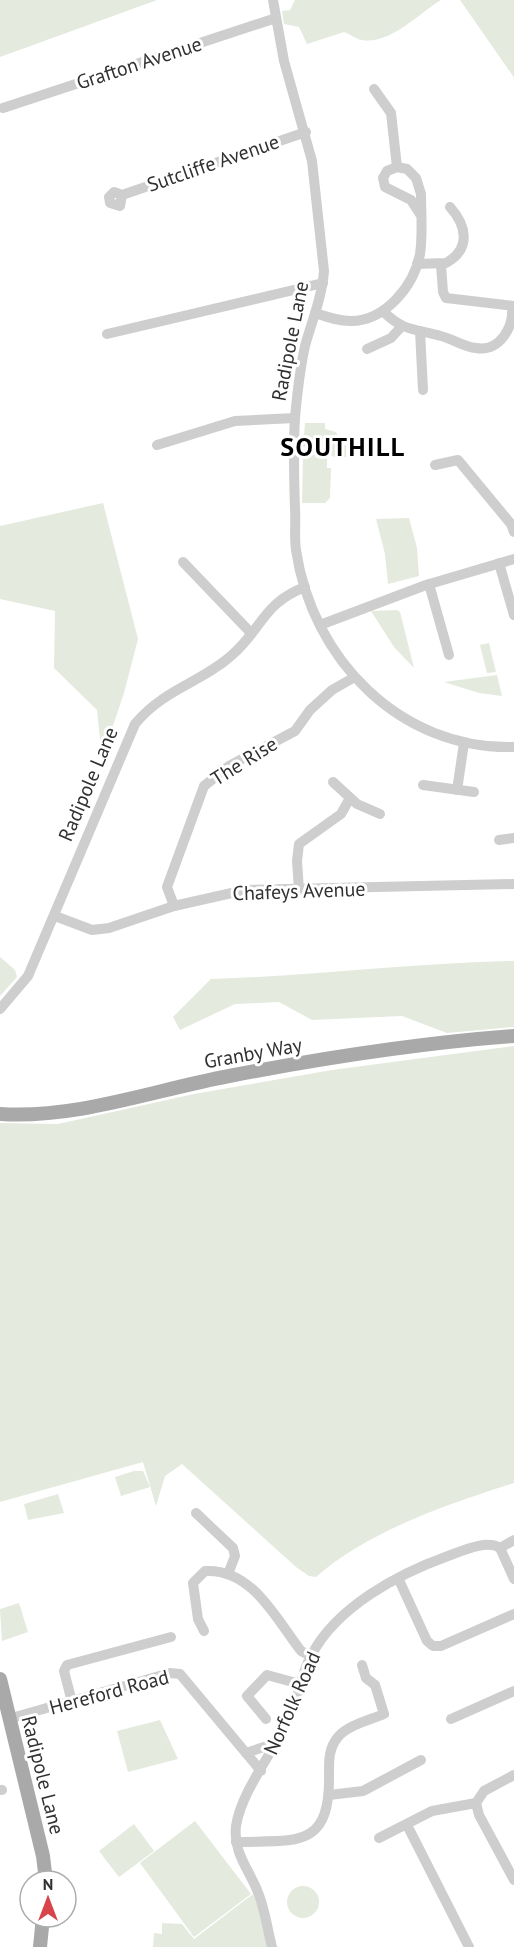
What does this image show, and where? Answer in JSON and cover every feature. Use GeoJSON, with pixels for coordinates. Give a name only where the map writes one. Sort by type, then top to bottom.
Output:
{"type":"FeatureCollection","features":[{"type":"Feature","properties":{"kind":"main road","name":"Granby Way"},"geometry":{"type":"LineString","coordinates":[[0,1114],[48,1113],[230,1076],[376,1052],[514,1036]]}},
{"type":"Feature","properties":{"kind":"main road","name":"Radipole Lane"},"geometry":{"type":"LineString","coordinates":[[0,1679],[45,1869]]}},
{"type":"Feature","properties":{"kind":"main road"},"geometry":{"type":"LineString","coordinates":[[40,1947],[42,1929]]}},
{"type":"Feature","properties":{"kind":"street","name":"Radipole Lane"},"geometry":{"type":"LineString","coordinates":[[0,1009],[28,976],[135,724],[162,697],[234,654],[270,607],[288,593],[305,587],[296,549],[295,418],[305,348],[323,283],[318,199],[306,132],[284,61],[273,0]]}},
{"type":"Feature","properties":{"kind":"street","name":"Grafton Avenue"},"geometry":{"type":"LineString","coordinates":[[3,108],[276,18]]}},
{"type":"Feature","properties":{"kind":"street"},"geometry":{"type":"LineString","coordinates":[[374,90],[391,113],[398,167]]}},
{"type":"Feature","properties":{"kind":"street","name":"Sutcliffe Avenue"},"geometry":{"type":"LineString","coordinates":[[122,195],[306,132]]}},
{"type":"Feature","properties":{"kind":"street"},"geometry":{"type":"LineString","coordinates":[[315,313],[336,320],[354,322],[383,311],[396,300],[412,279],[417,264],[422,194],[418,182],[407,169],[398,167],[387,171],[383,185],[391,192],[411,200],[420,214]]}},
{"type":"Feature","properties":{"kind":"street"},"geometry":{"type":"LineString","coordinates":[[417,264],[441,265],[454,258],[464,242],[463,224],[450,207]]}},
{"type":"Feature","properties":{"kind":"street"},"geometry":{"type":"LineString","coordinates":[[383,311],[401,327],[451,339],[475,348],[495,345],[507,334],[513,306],[501,302],[446,298],[442,292],[441,265]]}},
{"type":"Feature","properties":{"kind":"street"},"geometry":{"type":"LineString","coordinates":[[107,334],[323,283]]}},
{"type":"Feature","properties":{"kind":"street"},"geometry":{"type":"LineString","coordinates":[[367,349],[381,344],[401,327]]}},
{"type":"Feature","properties":{"kind":"street"},"geometry":{"type":"LineString","coordinates":[[420,331],[423,390]]}},
{"type":"Feature","properties":{"kind":"street"},"geometry":{"type":"LineString","coordinates":[[157,445],[235,421],[295,418]]}},
{"type":"Feature","properties":{"kind":"street"},"geometry":{"type":"LineString","coordinates":[[435,465],[458,460],[511,524],[514,532]]}},
{"type":"Feature","properties":{"kind":"street"},"geometry":{"type":"LineString","coordinates":[[320,625],[429,584],[514,559]]}},
{"type":"Feature","properties":{"kind":"street"},"geometry":{"type":"LineString","coordinates":[[183,562],[251,633]]}},
{"type":"Feature","properties":{"kind":"street"},"geometry":{"type":"LineString","coordinates":[[499,563],[514,615]]}},
{"type":"Feature","properties":{"kind":"street"},"geometry":{"type":"LineString","coordinates":[[429,584],[448,655]]}},
{"type":"Feature","properties":{"kind":"street"},"geometry":{"type":"LineString","coordinates":[[305,587],[320,625],[353,678],[387,708],[408,721],[464,742],[514,747]]}},
{"type":"Feature","properties":{"kind":"street","name":"The Rise"},"geometry":{"type":"LineString","coordinates":[[174,906],[167,887],[204,786],[229,766],[295,731],[310,710],[332,690],[353,678]]}},
{"type":"Feature","properties":{"kind":"street"},"geometry":{"type":"LineString","coordinates":[[457,790],[464,742]]}},
{"type":"Feature","properties":{"kind":"street"},"geometry":{"type":"LineString","coordinates":[[333,782],[357,804],[380,814]]}},
{"type":"Feature","properties":{"kind":"street"},"geometry":{"type":"LineString","coordinates":[[423,785],[474,792]]}},
{"type":"Feature","properties":{"kind":"street"},"geometry":{"type":"LineString","coordinates":[[299,890],[297,861],[299,844],[341,813],[350,798]]}},
{"type":"Feature","properties":{"kind":"street"},"geometry":{"type":"LineString","coordinates":[[499,840],[514,838]]}},
{"type":"Feature","properties":{"kind":"street","name":"Chafeys Avenue"},"geometry":{"type":"LineString","coordinates":[[55,916],[92,930],[109,928],[215,895],[245,890],[514,884]]}},
{"type":"Feature","properties":{"kind":"street"},"geometry":{"type":"LineString","coordinates":[[196,1513],[233,1548],[235,1556],[228,1574]]}},
{"type":"Feature","properties":{"kind":"street","name":"Norfolk Road"},"geometry":{"type":"LineString","coordinates":[[236,1842],[238,1818],[291,1714],[311,1656],[339,1621],[378,1591],[433,1562],[467,1549],[490,1544],[500,1548],[514,1540]]}},
{"type":"Feature","properties":{"kind":"street"},"geometry":{"type":"LineString","coordinates":[[500,1548],[514,1579]]}},
{"type":"Feature","properties":{"kind":"street"},"geometry":{"type":"LineString","coordinates":[[204,1631],[198,1619],[193,1583],[205,1571],[216,1570],[228,1574],[263,1598],[301,1651],[311,1656]]}},
{"type":"Feature","properties":{"kind":"street"},"geometry":{"type":"LineString","coordinates":[[399,1580],[427,1641],[433,1646],[441,1646],[514,1614]]}},
{"type":"Feature","properties":{"kind":"street"},"geometry":{"type":"LineString","coordinates":[[72,1702],[64,1671],[67,1665],[171,1637]]}},
{"type":"Feature","properties":{"kind":"street"},"geometry":{"type":"LineString","coordinates":[[272,1947],[266,1915],[257,1888],[239,1856],[236,1842],[305,1837],[317,1830],[326,1816],[329,1795],[329,1759],[338,1737],[350,1728],[384,1714],[375,1685],[366,1678],[362,1665]]}},
{"type":"Feature","properties":{"kind":"street","name":"Hereford Road"},"geometry":{"type":"LineString","coordinates":[[8,1719],[170,1673],[180,1674],[261,1771]]}},
{"type":"Feature","properties":{"kind":"street"},"geometry":{"type":"LineString","coordinates":[[266,1719],[247,1696],[267,1675],[300,1684]]}},
{"type":"Feature","properties":{"kind":"street"},"geometry":{"type":"LineString","coordinates":[[451,1719],[514,1691]]}},
{"type":"Feature","properties":{"kind":"street"},"geometry":{"type":"LineString","coordinates":[[246,1753],[276,1743]]}},
{"type":"Feature","properties":{"kind":"street"},"geometry":{"type":"LineString","coordinates":[[329,1795],[363,1791],[421,1760]]}},
{"type":"Feature","properties":{"kind":"street"},"geometry":{"type":"LineString","coordinates":[[379,1838],[432,1810],[476,1803],[484,1791],[514,1775]]}},
{"type":"Feature","properties":{"kind":"street"},"geometry":{"type":"LineString","coordinates":[[476,1803],[479,1815],[510,1862],[514,1880]]}},
{"type":"Feature","properties":{"kind":"street"},"geometry":{"type":"LineString","coordinates":[[407,1825],[469,1947]]}},
{"type":"Feature","properties":{"kind":"shaded area"},"geometry":{"type":"Polygon","coordinates":[[[0,0],[157,0],[0,57],[0,0]]]}},
{"type":"Feature","properties":{"kind":"shaded area"},"geometry":{"type":"Polygon","coordinates":[[[295,0],[441,0],[404,27],[383,38],[362,40],[344,32],[307,44],[299,27],[284,24],[282,11],[290,10],[295,0]]]}},
{"type":"Feature","properties":{"kind":"shaded area"},"geometry":{"type":"Polygon","coordinates":[[[460,0],[514,0],[514,78],[513,76],[460,0]]]}},
{"type":"Feature","properties":{"kind":"shaded area"},"geometry":{"type":"Polygon","coordinates":[[[305,423],[325,423],[325,429],[336,432],[341,445],[346,445],[346,457],[334,457],[323,449],[303,447],[305,423]]]}},
{"type":"Feature","properties":{"kind":"shaded area"},"geometry":{"type":"Polygon","coordinates":[[[303,455],[322,455],[327,459],[327,468],[331,468],[330,498],[325,503],[302,503],[303,455]]]}},
{"type":"Feature","properties":{"kind":"shaded area"},"geometry":{"type":"Polygon","coordinates":[[[103,503],[138,639],[124,693],[102,758],[97,710],[54,668],[55,611],[0,599],[0,526],[103,503]]]}},
{"type":"Feature","properties":{"kind":"shaded area"},"geometry":{"type":"Polygon","coordinates":[[[409,518],[417,548],[419,576],[388,584],[385,554],[376,519],[409,518]]]}},
{"type":"Feature","properties":{"kind":"shaded area"},"geometry":{"type":"Polygon","coordinates":[[[397,610],[400,612],[414,668],[394,647],[371,611],[397,610]]]}},
{"type":"Feature","properties":{"kind":"shaded area"},"geometry":{"type":"Polygon","coordinates":[[[489,643],[496,672],[487,673],[480,645],[489,643]]]}},
{"type":"Feature","properties":{"kind":"shaded area"},"geometry":{"type":"Polygon","coordinates":[[[497,675],[502,696],[479,693],[444,682],[497,675]]]}},
{"type":"Feature","properties":{"kind":"shaded area"},"geometry":{"type":"Polygon","coordinates":[[[0,957],[15,970],[17,977],[0,996],[0,957]]]}},
{"type":"Feature","properties":{"kind":"shaded area"},"geometry":{"type":"Polygon","coordinates":[[[514,961],[514,1027],[447,1033],[402,1016],[312,1020],[279,1002],[235,1004],[180,1030],[173,1017],[211,979],[514,961]]]}},
{"type":"Feature","properties":{"kind":"shaded area"},"geometry":{"type":"Polygon","coordinates":[[[514,1046],[514,1483],[436,1510],[384,1533],[360,1546],[316,1577],[309,1576],[296,1567],[182,1464],[165,1476],[156,1506],[143,1462],[0,1502],[0,1123],[58,1124],[194,1094],[332,1070],[514,1046]]]}},
{"type":"Feature","properties":{"kind":"shaded area"},"geometry":{"type":"Polygon","coordinates":[[[134,1471],[143,1471],[150,1487],[121,1496],[115,1477],[134,1471]]]}},
{"type":"Feature","properties":{"kind":"shaded area"},"geometry":{"type":"Polygon","coordinates":[[[58,1494],[64,1513],[28,1520],[24,1504],[58,1494]]]}},
{"type":"Feature","properties":{"kind":"shaded area"},"geometry":{"type":"Polygon","coordinates":[[[19,1603],[28,1632],[2,1641],[0,1609],[19,1603]]]}},
{"type":"Feature","properties":{"kind":"shaded area"},"geometry":{"type":"Polygon","coordinates":[[[160,1720],[178,1759],[128,1772],[117,1731],[160,1720]]]}},
{"type":"Feature","properties":{"kind":"shaded area"},"geometry":{"type":"Polygon","coordinates":[[[195,1821],[251,1894],[194,1937],[140,1863],[195,1821]]]}},
{"type":"Feature","properties":{"kind":"shaded area"},"geometry":{"type":"Polygon","coordinates":[[[134,1824],[154,1851],[119,1877],[99,1851],[134,1824]]]}},
{"type":"Feature","properties":{"kind":"shaded area"},"geometry":{"type":"Polygon","coordinates":[[[303,1886],[314,1891],[319,1902],[314,1913],[303,1918],[292,1913],[287,1902],[292,1891],[303,1886]]]}},
{"type":"Feature","properties":{"kind":"shaded area"},"geometry":{"type":"Polygon","coordinates":[[[253,1894],[261,1915],[268,1947],[153,1947],[154,1933],[162,1934],[162,1923],[182,1924],[194,1939],[253,1894]]]}},
{"type":"Feature","properties":{"kind":"district","name":"SOUTHILL"},"geometry":{"type":"Point","coordinates":[343,447]}}]}
